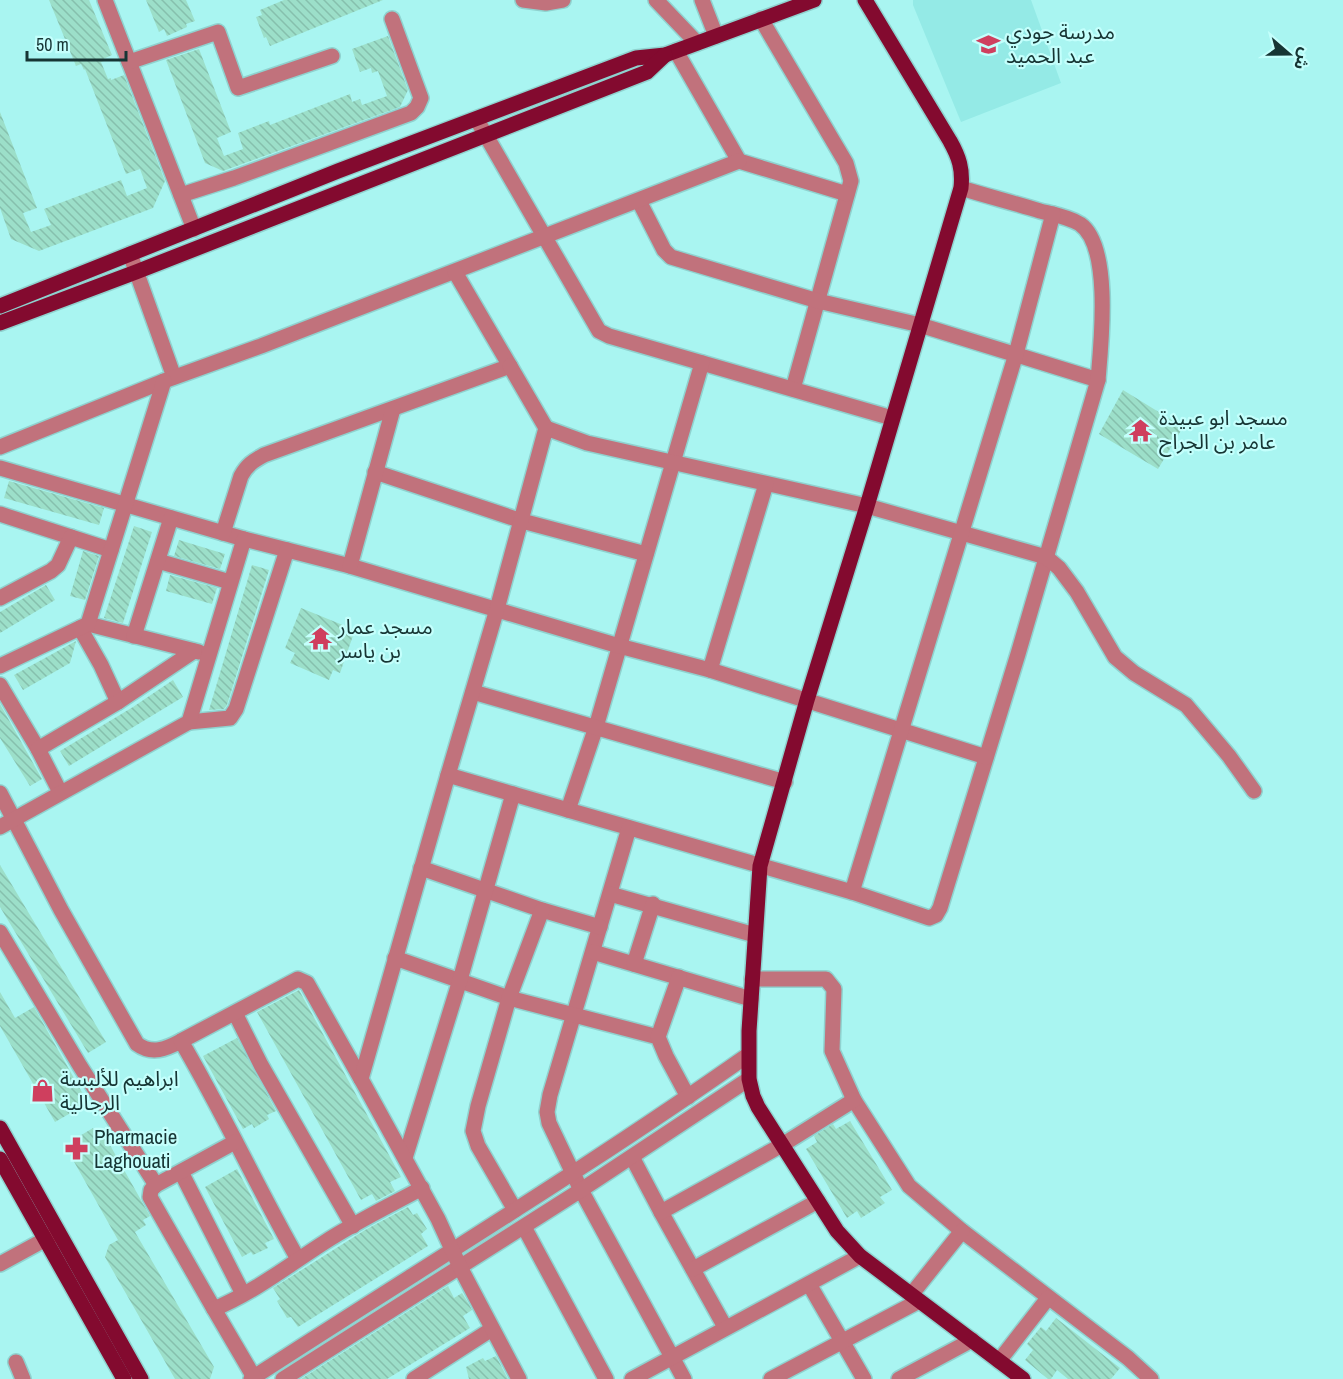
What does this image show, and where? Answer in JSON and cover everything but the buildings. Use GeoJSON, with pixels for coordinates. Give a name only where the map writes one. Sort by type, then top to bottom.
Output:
{"type":"FeatureCollection","features":[{"type":"Feature","properties":{"kind":"main road"},"geometry":{"type":"LineString","coordinates":[[1,302],[636,58],[670,53],[814,0]]}},
{"type":"Feature","properties":{"kind":"main road"},"geometry":{"type":"LineString","coordinates":[[865,0],[959,158],[963,174],[961,188],[807,700],[760,866],[748,1055],[749,1079],[758,1107],[837,1231],[860,1256],[1023,1379]]}},
{"type":"Feature","properties":{"kind":"main road"},"geometry":{"type":"LineString","coordinates":[[0,323],[647,72],[670,53]]}},
{"type":"Feature","properties":{"kind":"main road"},"geometry":{"type":"LineString","coordinates":[[230,215],[236,232]]}},
{"type":"Feature","properties":{"kind":"main road"},"geometry":{"type":"LineString","coordinates":[[0,1128],[124,1379]]}},
{"type":"Feature","properties":{"kind":"main road"},"geometry":{"type":"LineString","coordinates":[[0,1159],[52,1236],[141,1379]]}},
{"type":"Feature","properties":{"kind":"street"},"geometry":{"type":"LineString","coordinates":[[105,0],[194,229]]}},
{"type":"Feature","properties":{"kind":"street"},"geometry":{"type":"LineString","coordinates":[[523,0],[546,3],[563,0]]}},
{"type":"Feature","properties":{"kind":"street"},"geometry":{"type":"LineString","coordinates":[[656,0],[697,43]]}},
{"type":"Feature","properties":{"kind":"street"},"geometry":{"type":"LineString","coordinates":[[702,0],[716,36]]}},
{"type":"Feature","properties":{"kind":"street"},"geometry":{"type":"LineString","coordinates":[[181,195],[411,113],[421,98],[392,19]]}},
{"type":"Feature","properties":{"kind":"street"},"geometry":{"type":"LineString","coordinates":[[761,19],[846,163],[850,181],[793,389]]}},
{"type":"Feature","properties":{"kind":"street"},"geometry":{"type":"LineString","coordinates":[[129,62],[218,32],[238,88],[332,56]]}},
{"type":"Feature","properties":{"kind":"street"},"geometry":{"type":"LineString","coordinates":[[670,53],[739,161]]}},
{"type":"Feature","properties":{"kind":"street"},"geometry":{"type":"LineString","coordinates":[[477,120],[599,331],[609,336],[892,418]]}},
{"type":"Feature","properties":{"kind":"street"},"geometry":{"type":"LineString","coordinates":[[0,447],[169,379],[455,272],[739,161],[847,194]]}},
{"type":"Feature","properties":{"kind":"street"},"geometry":{"type":"LineString","coordinates":[[448,775],[852,892],[929,918],[936,915],[986,757],[1098,380],[1103,288],[1100,266],[1088,232],[1079,224],[1053,214],[961,188]]}},
{"type":"Feature","properties":{"kind":"street"},"geometry":{"type":"LineString","coordinates":[[639,201],[664,250],[671,257],[818,301],[920,325],[1098,380]]}},
{"type":"Feature","properties":{"kind":"street"},"geometry":{"type":"LineString","coordinates":[[852,892],[1016,354],[1053,214]]}},
{"type":"Feature","properties":{"kind":"street"},"geometry":{"type":"LineString","coordinates":[[118,702],[84,626],[169,379],[130,254]]}},
{"type":"Feature","properties":{"kind":"street"},"geometry":{"type":"LineString","coordinates":[[455,272],[546,428],[587,443],[867,506],[1046,557],[1059,568],[1077,592],[1115,657],[1134,673],[1186,705],[1229,756],[1254,791]]}},
{"type":"Feature","properties":{"kind":"street"},"geometry":{"type":"LineString","coordinates":[[568,810],[596,727],[702,363]]}},
{"type":"Feature","properties":{"kind":"street"},"geometry":{"type":"LineString","coordinates":[[223,533],[241,476],[252,461],[436,391],[510,366]]}},
{"type":"Feature","properties":{"kind":"street"},"geometry":{"type":"LineString","coordinates":[[350,566],[393,409]]}},
{"type":"Feature","properties":{"kind":"street"},"geometry":{"type":"LineString","coordinates":[[361,1079],[497,609],[546,428]]}},
{"type":"Feature","properties":{"kind":"street"},"geometry":{"type":"LineString","coordinates":[[0,468],[710,670],[986,757]]}},
{"type":"Feature","properties":{"kind":"street"},"geometry":{"type":"LineString","coordinates":[[375,472],[522,521],[646,554]]}},
{"type":"Feature","properties":{"kind":"street"},"geometry":{"type":"LineString","coordinates":[[710,670],[766,484]]}},
{"type":"Feature","properties":{"kind":"street"},"geometry":{"type":"LineString","coordinates":[[0,514],[111,550]]}},
{"type":"Feature","properties":{"kind":"street"},"geometry":{"type":"LineString","coordinates":[[134,636],[171,518]]}},
{"type":"Feature","properties":{"kind":"street"},"geometry":{"type":"LineString","coordinates":[[0,598],[58,565],[71,537]]}},
{"type":"Feature","properties":{"kind":"street"},"geometry":{"type":"LineString","coordinates":[[189,722],[201,653],[230,582],[244,539]]}},
{"type":"Feature","properties":{"kind":"street"},"geometry":{"type":"LineString","coordinates":[[7,823],[189,722],[230,717],[236,709],[287,550]]}},
{"type":"Feature","properties":{"kind":"street"},"geometry":{"type":"LineString","coordinates":[[158,561],[230,582]]}},
{"type":"Feature","properties":{"kind":"street"},"geometry":{"type":"LineString","coordinates":[[0,666],[84,626],[201,653]]}},
{"type":"Feature","properties":{"kind":"street"},"geometry":{"type":"LineString","coordinates":[[38,749],[201,653]]}},
{"type":"Feature","properties":{"kind":"street"},"geometry":{"type":"LineString","coordinates":[[0,685],[38,749],[60,792]]}},
{"type":"Feature","properties":{"kind":"street"},"geometry":{"type":"LineString","coordinates":[[473,692],[785,782]]}},
{"type":"Feature","properties":{"kind":"street"},"geometry":{"type":"LineString","coordinates":[[0,793],[7,823],[61,910],[137,1044],[145,1050],[154,1051],[170,1047],[298,979],[307,983],[422,1188],[460,1267],[519,1379]]}},
{"type":"Feature","properties":{"kind":"street"},"geometry":{"type":"LineString","coordinates":[[405,1158],[460,980],[513,794]]}},
{"type":"Feature","properties":{"kind":"street"},"geometry":{"type":"LineString","coordinates":[[629,828],[573,1014],[547,1112],[549,1123],[581,1190],[684,1379]]}},
{"type":"Feature","properties":{"kind":"street"},"geometry":{"type":"LineString","coordinates":[[421,868],[542,910],[600,927]]}},
{"type":"Feature","properties":{"kind":"street"},"geometry":{"type":"LineString","coordinates":[[610,894],[653,904],[756,935]]}},
{"type":"Feature","properties":{"kind":"street"},"geometry":{"type":"LineString","coordinates":[[634,963],[653,904]]}},
{"type":"Feature","properties":{"kind":"street"},"geometry":{"type":"LineString","coordinates":[[515,1210],[478,1146],[473,1131],[509,998],[542,910]]}},
{"type":"Feature","properties":{"kind":"street"},"geometry":{"type":"LineString","coordinates":[[0,932],[80,1066],[156,1185]]}},
{"type":"Feature","properties":{"kind":"street"},"geometry":{"type":"LineString","coordinates":[[593,952],[751,999]]}},
{"type":"Feature","properties":{"kind":"street"},"geometry":{"type":"LineString","coordinates":[[395,958],[509,998],[658,1037]]}},
{"type":"Feature","properties":{"kind":"street"},"geometry":{"type":"LineString","coordinates":[[679,977],[658,1037],[688,1097]]}},
{"type":"Feature","properties":{"kind":"street"},"geometry":{"type":"LineString","coordinates":[[752,979],[826,980],[830,983],[834,989],[832,1051],[854,1100],[909,1186],[962,1231],[1128,1358],[1147,1378]]}},
{"type":"Feature","properties":{"kind":"street"},"geometry":{"type":"LineString","coordinates":[[235,1013],[261,1065],[352,1226]]}},
{"type":"Feature","properties":{"kind":"street"},"geometry":{"type":"LineString","coordinates":[[181,1041],[206,1083],[264,1199],[298,1259]]}},
{"type":"Feature","properties":{"kind":"street"},"geometry":{"type":"LineString","coordinates":[[235,1142],[156,1185],[151,1190],[150,1197],[253,1378],[515,1210],[748,1055]]}},
{"type":"Feature","properties":{"kind":"street"},"geometry":{"type":"LineString","coordinates":[[283,1379],[524,1227],[749,1079]]}},
{"type":"Feature","properties":{"kind":"street"},"geometry":{"type":"LineString","coordinates":[[661,1212],[782,1145],[854,1100]]}},
{"type":"Feature","properties":{"kind":"street"},"geometry":{"type":"LineString","coordinates":[[632,1156],[725,1327]]}},
{"type":"Feature","properties":{"kind":"street"},"geometry":{"type":"LineString","coordinates":[[182,1172],[243,1294]]}},
{"type":"Feature","properties":{"kind":"street"},"geometry":{"type":"LineString","coordinates":[[214,1309],[243,1294],[352,1226],[422,1188]]}},
{"type":"Feature","properties":{"kind":"street"},"geometry":{"type":"LineString","coordinates":[[693,1269],[818,1202]]}},
{"type":"Feature","properties":{"kind":"street"},"geometry":{"type":"LineString","coordinates":[[524,1227],[606,1379]]}},
{"type":"Feature","properties":{"kind":"street"},"geometry":{"type":"LineString","coordinates":[[771,1379],[843,1341],[915,1298],[962,1231]]}},
{"type":"Feature","properties":{"kind":"street"},"geometry":{"type":"LineString","coordinates":[[0,1264],[52,1236]]}},
{"type":"Feature","properties":{"kind":"street"},"geometry":{"type":"LineString","coordinates":[[632,1379],[860,1256]]}},
{"type":"Feature","properties":{"kind":"street"},"geometry":{"type":"LineString","coordinates":[[808,1284],[864,1379]]}},
{"type":"Feature","properties":{"kind":"street"},"geometry":{"type":"LineString","coordinates":[[999,1361],[1048,1298]]}},
{"type":"Feature","properties":{"kind":"street"},"geometry":{"type":"LineString","coordinates":[[414,1379],[431,1374],[492,1329]]}},
{"type":"Feature","properties":{"kind":"street"},"geometry":{"type":"LineString","coordinates":[[899,1379],[972,1340]]}},
{"type":"Feature","properties":{"kind":"street"},"geometry":{"type":"LineString","coordinates":[[16,1362],[23,1379]]}},
{"type":"Feature","properties":{"kind":"shaded area","name":"مدرسة جودي عبد الحميد"},"geometry":{"type":"Polygon","coordinates":[[[913,0],[1031,0],[1061,83],[961,122],[913,5],[913,0]]]}},
{"type":"Feature","properties":{"kind":"place","name":"مدرسة جودي عبد الحميد"},"geometry":{"type":"Point","coordinates":[988,44]}},
{"type":"Feature","properties":{"kind":"place","name":"مسجد ابو عبيدة عامر بن الجراح"},"geometry":{"type":"Point","coordinates":[1141,430]}},
{"type":"Feature","properties":{"kind":"place","name":"مسجد عمار بن ياسر"},"geometry":{"type":"Point","coordinates":[320,639]}},
{"type":"Feature","properties":{"kind":"place","name":"ابراهيم للألبسة الرجالية"},"geometry":{"type":"Point","coordinates":[42,1091]}},
{"type":"Feature","properties":{"kind":"place","name":"Pharmacie Laghouati"},"geometry":{"type":"Point","coordinates":[76,1149]}}]}
